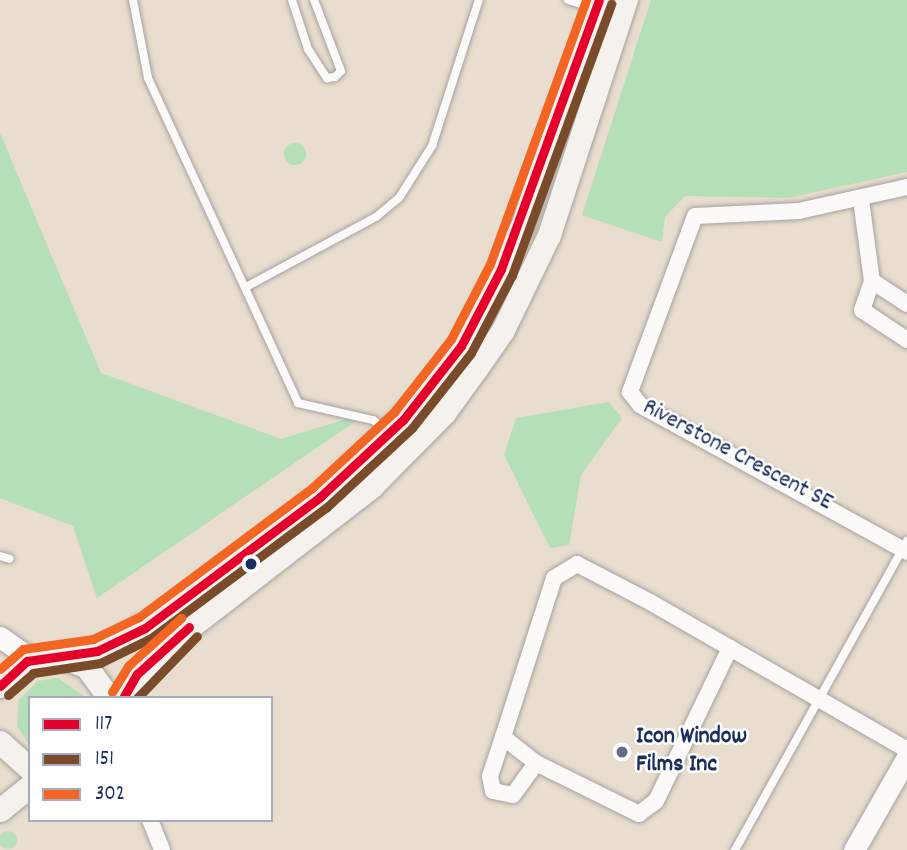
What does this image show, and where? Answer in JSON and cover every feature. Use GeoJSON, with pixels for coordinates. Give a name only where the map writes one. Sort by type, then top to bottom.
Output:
{"type":"FeatureCollection","features":[{"type":"Feature","properties":{"kind":"main road"},"geometry":{"type":"LineString","coordinates":[[0,686],[32,659],[97,651],[145,628],[320,497],[389,435],[461,346],[501,269],[597,4]]}},
{"type":"Feature","properties":{"kind":"main road"},"geometry":{"type":"LineString","coordinates":[[125,696],[164,647],[342,512],[444,413],[529,280],[624,8]]}},
{"type":"Feature","properties":{"kind":"main road"},"geometry":{"type":"LineString","coordinates":[[57,656],[86,666],[107,696]]}},
{"type":"Feature","properties":{"kind":"main road"},"geometry":{"type":"LineString","coordinates":[[0,742],[28,767]]}},
{"type":"Feature","properties":{"kind":"main road"},"geometry":{"type":"LineString","coordinates":[[0,810],[28,788]]}},
{"type":"Feature","properties":{"kind":"street","name":"Riverstone Crescent SE"},"geometry":{"type":"LineString","coordinates":[[905,547],[640,405],[630,391],[695,216],[799,211],[861,200],[907,187]]}},
{"type":"Feature","properties":{"kind":"street"},"geometry":{"type":"LineString","coordinates":[[861,200],[872,281],[861,299],[862,310],[907,340]]}},
{"type":"Feature","properties":{"kind":"street"},"geometry":{"type":"LineString","coordinates":[[872,281],[907,304]]}},
{"type":"Feature","properties":{"kind":"street"},"geometry":{"type":"LineString","coordinates":[[536,763],[513,794],[493,791],[490,776],[554,578],[568,566],[585,566],[907,750]]}},
{"type":"Feature","properties":{"kind":"street"},"geometry":{"type":"LineString","coordinates":[[0,637],[32,659]]}},
{"type":"Feature","properties":{"kind":"street"},"geometry":{"type":"LineString","coordinates":[[503,737],[536,763],[629,815],[649,809],[730,648]]}},
{"type":"Feature","properties":{"kind":"street"},"geometry":{"type":"LineString","coordinates":[[854,850],[907,757]]}},
{"type":"Feature","properties":{"kind":"street"},"geometry":{"type":"LineString","coordinates":[[151,822],[162,850]]}},
{"type":"Feature","properties":{"kind":"lane"},"geometry":{"type":"LineString","coordinates":[[133,0],[148,78],[298,403],[373,420],[389,435]]}},
{"type":"Feature","properties":{"kind":"lane"},"geometry":{"type":"LineString","coordinates":[[292,0],[308,49],[327,78],[335,77],[341,71],[314,0]]}},
{"type":"Feature","properties":{"kind":"lane"},"geometry":{"type":"LineString","coordinates":[[246,288],[376,217],[399,198],[432,146],[479,0]]}},
{"type":"Feature","properties":{"kind":"lane"},"geometry":{"type":"LineString","coordinates":[[568,0],[624,8]]}},
{"type":"Feature","properties":{"kind":"lane"},"geometry":{"type":"LineString","coordinates":[[735,850],[905,547]]}},
{"type":"Feature","properties":{"kind":"lane"},"geometry":{"type":"LineString","coordinates":[[0,556],[10,559]]}},
{"type":"Feature","properties":{"kind":"green space"},"geometry":{"type":"Polygon","coordinates":[[[651,0],[907,0],[907,172],[788,198],[685,196],[665,217],[662,242],[582,215],[651,0]]]}},
{"type":"Feature","properties":{"kind":"green space"},"geometry":{"type":"Polygon","coordinates":[[[0,133],[101,373],[281,439],[369,412],[97,598],[73,526],[0,498],[0,133]]]}},
{"type":"Feature","properties":{"kind":"green space"},"geometry":{"type":"Polygon","coordinates":[[[295,143],[303,146],[306,154],[303,162],[295,165],[287,162],[284,154],[287,146],[295,143]]]}},
{"type":"Feature","properties":{"kind":"green space"},"geometry":{"type":"Polygon","coordinates":[[[609,402],[622,418],[581,475],[569,545],[550,548],[504,455],[516,418],[609,402]]]}},
{"type":"Feature","properties":{"kind":"green space"},"geometry":{"type":"Polygon","coordinates":[[[58,678],[84,696],[28,696],[28,743],[17,726],[19,700],[38,681],[58,678]]]}},
{"type":"Feature","properties":{"kind":"green space"},"geometry":{"type":"Polygon","coordinates":[[[8,831],[14,834],[17,840],[14,846],[8,849],[2,846],[-1,840],[2,834],[8,831]]]}},
{"type":"Feature","properties":{"kind":"transit line","name":"302"},"geometry":{"type":"LineString","coordinates":[[0,669],[23,649],[93,639],[139,617],[312,488],[394,412],[451,339],[490,264],[586,0]]}},
{"type":"Feature","properties":{"kind":"transit line","name":"117"},"geometry":{"type":"LineString","coordinates":[[0,686],[27,661],[97,651],[145,628],[320,497],[403,420],[461,346],[501,269],[599,0]]}},
{"type":"Feature","properties":{"kind":"transit line","name":"151"},"geometry":{"type":"LineString","coordinates":[[8,695],[33,673],[100,663],[151,638],[327,507],[412,428],[471,353],[512,275],[611,4]]}},
{"type":"Feature","properties":{"kind":"transit line","name":"302"},"geometry":{"type":"LineString","coordinates":[[112,692],[128,666],[181,618]]}},
{"type":"Feature","properties":{"kind":"transit line","name":"117"},"geometry":{"type":"LineString","coordinates":[[124,696],[137,674],[189,627]]}},
{"type":"Feature","properties":{"kind":"transit line","name":"151"},"geometry":{"type":"LineString","coordinates":[[139,696],[197,636]]}},
{"type":"Feature","properties":{"kind":"place","name":"Icon Window Films Inc"},"geometry":{"type":"Point","coordinates":[622,752]}}]}
